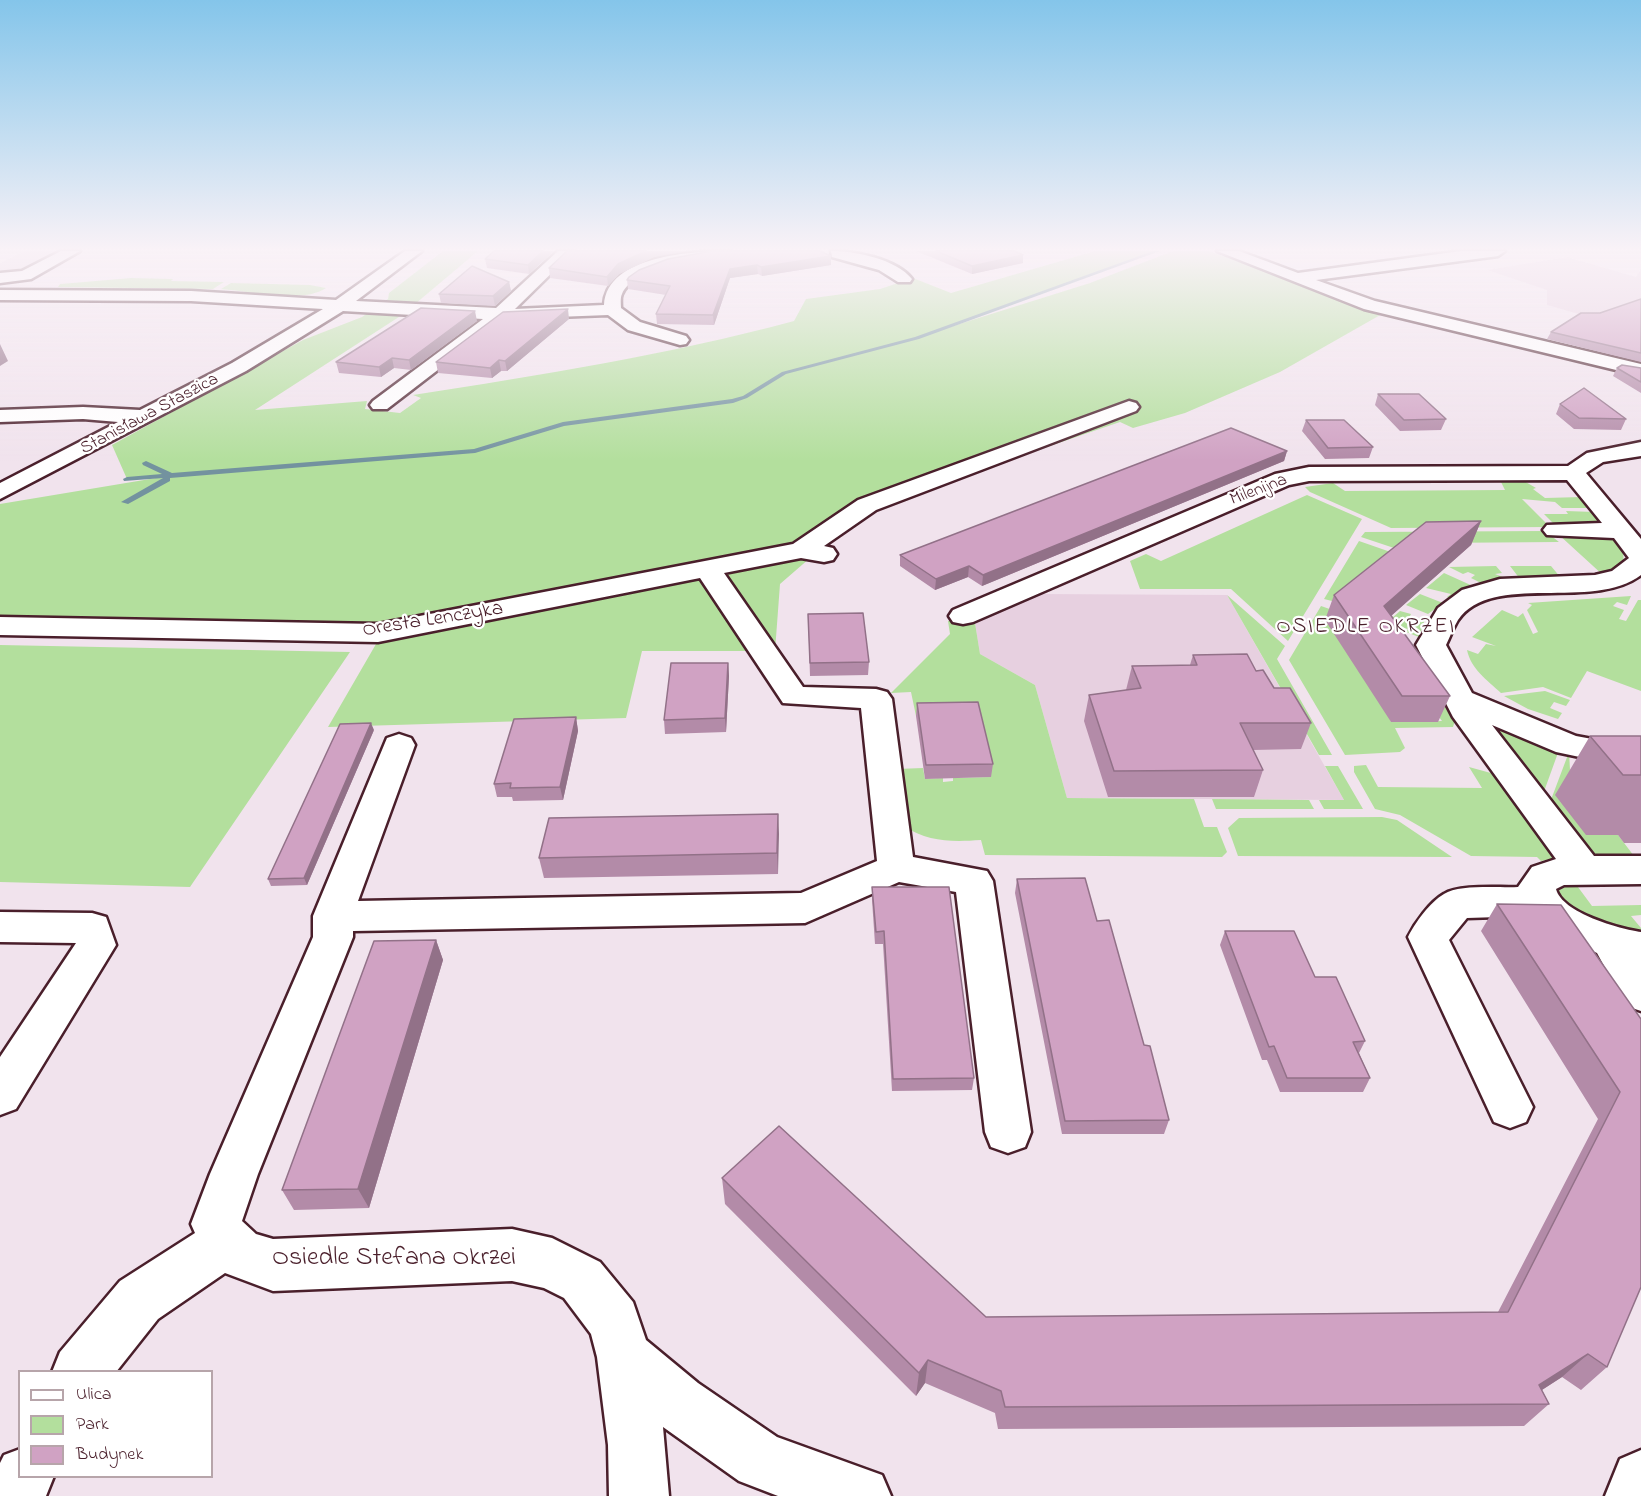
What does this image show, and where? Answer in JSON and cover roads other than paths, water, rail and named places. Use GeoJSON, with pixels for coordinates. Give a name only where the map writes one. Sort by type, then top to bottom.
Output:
{"type":"FeatureCollection","features":[{"type":"Feature","properties":{"kind":"street","name":"Stanisława Staszica"},"geometry":{"type":"LineString","coordinates":[[0,492],[240,367],[316,321]]}},
{"type":"Feature","properties":{"kind":"street"},"geometry":{"type":"LineString","coordinates":[[380,405],[491,321]]}},
{"type":"Feature","properties":{"kind":"street"},"geometry":{"type":"LineString","coordinates":[[627,321],[634,326],[680,340]]}},
{"type":"Feature","properties":{"kind":"street"},"geometry":{"type":"LineString","coordinates":[[1431,321],[1641,370]]}},
{"type":"Feature","properties":{"kind":"street","name":"Oresta Lenczyka"},"geometry":{"type":"LineString","coordinates":[[0,626],[378,633],[708,569],[812,552],[867,505],[1129,407]]}},
{"type":"Feature","properties":{"kind":"street"},"geometry":{"type":"LineString","coordinates":[[0,417],[83,413],[146,417]]}},
{"type":"Feature","properties":{"kind":"street"},"geometry":{"type":"LineString","coordinates":[[1641,449],[1608,454],[1582,462],[1576,502],[1623,531],[1641,556]]}},
{"type":"Feature","properties":{"kind":"street","name":"Milenijna"},"geometry":{"type":"LineString","coordinates":[[963,616],[1283,479],[1309,474],[1576,502],[1623,531]]}},
{"type":"Feature","properties":{"kind":"street"},"geometry":{"type":"LineString","coordinates":[[1584,870],[1469,717],[1431,645],[1438,626],[1458,606],[1483,591],[1620,579],[1632,573],[1641,562]]}},
{"type":"Feature","properties":{"kind":"street"},"geometry":{"type":"LineString","coordinates":[[708,569],[794,696],[876,699],[896,868]]}},
{"type":"Feature","properties":{"kind":"street"},"geometry":{"type":"LineString","coordinates":[[1461,700],[1568,745],[1641,759]]}},
{"type":"Feature","properties":{"kind":"street"},"geometry":{"type":"LineString","coordinates":[[81,1370],[139,1300],[225,1243],[216,1224],[234,1174],[333,937],[333,916],[399,746]]}},
{"type":"Feature","properties":{"kind":"street"},"geometry":{"type":"LineString","coordinates":[[333,916],[805,908],[896,868],[974,881],[1008,1132]]}},
{"type":"Feature","properties":{"kind":"street"},"geometry":{"type":"LineString","coordinates":[[1540,901],[1538,888],[1545,877],[1562,872],[1584,870],[1641,870]]}},
{"type":"Feature","properties":{"kind":"street"},"geometry":{"type":"LineString","coordinates":[[1510,1107],[1428,937],[1457,904],[1540,901],[1571,925],[1627,946],[1641,994]]}},
{"type":"Feature","properties":{"kind":"street"},"geometry":{"type":"LineString","coordinates":[[0,927],[92,928],[96,945],[0,1095]]}},
{"type":"Feature","properties":{"kind":"street","name":"Osiedle Stefana Okrzei"},"geometry":{"type":"LineString","coordinates":[[225,1243],[246,1257],[273,1264],[512,1255],[552,1264],[582,1280],[614,1322],[624,1357],[637,1445],[639,1496]]}},
{"type":"Feature","properties":{"kind":"street"},"geometry":{"type":"LineString","coordinates":[[624,1357],[678,1403],[760,1460],[861,1496]]}},
{"type":"Feature","properties":{"kind":"street"},"geometry":{"type":"LineString","coordinates":[[15,1496],[24,1478]]}},
{"type":"Feature","properties":{"kind":"street"},"geometry":{"type":"LineString","coordinates":[[1635,1496],[1641,1480]]}},
{"type":"Feature","properties":{"kind":"waterway"},"geometry":{"type":"LineString","coordinates":[[171,475],[475,451],[563,424],[733,401],[745,397],[784,373],[917,338],[965,321]]}},
{"type":"Feature","properties":{"kind":"waterway"},"geometry":{"type":"LineString","coordinates":[[146,463],[171,475]]}},
{"type":"Feature","properties":{"kind":"waterway"},"geometry":{"type":"LineString","coordinates":[[127,479],[171,475]]}},
{"type":"Feature","properties":{"kind":"waterway"},"geometry":{"type":"LineString","coordinates":[[125,502],[167,479]]}},
{"type":"Feature","properties":{"kind":"district","name":"OSIEDLE OKRZEI"},"geometry":{"type":"Point","coordinates":[1366,628]}}]}
